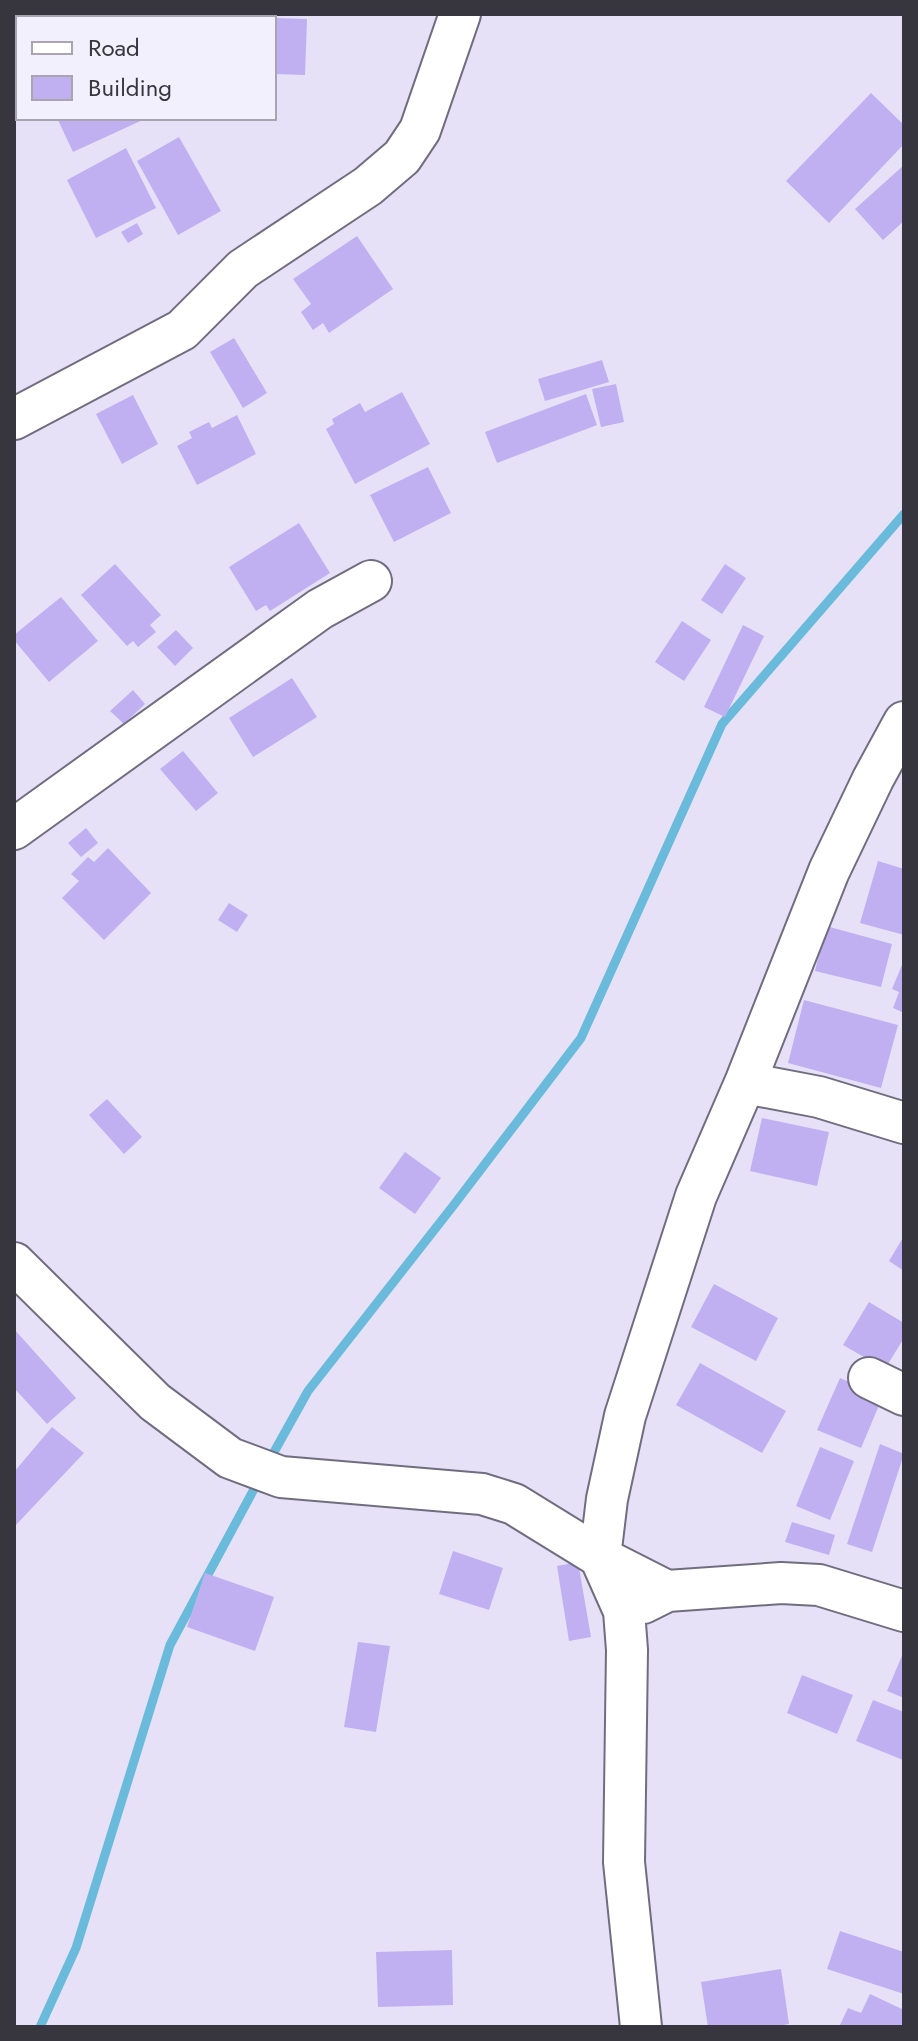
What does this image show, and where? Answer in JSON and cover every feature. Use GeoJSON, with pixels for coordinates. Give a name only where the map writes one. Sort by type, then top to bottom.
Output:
{"type":"FeatureCollection","features":[{"type":"Feature","properties":{"kind":"street"},"geometry":{"type":"LineString","coordinates":[[14,419],[182,330],[243,269],[368,186],[402,157],[420,130],[460,14]]}},
{"type":"Feature","properties":{"kind":"street"},"geometry":{"type":"LineString","coordinates":[[14,829],[320,609],[371,581]]}},
{"type":"Feature","properties":{"kind":"street"},"geometry":{"type":"LineString","coordinates":[[641,2027],[624,1862],[627,1650],[624,1611],[600,1557],[607,1499],[625,1416],[696,1196],[745,1083],[829,871],[904,722]]}},
{"type":"Feature","properties":{"kind":"street"},"geometry":{"type":"LineString","coordinates":[[745,1083],[819,1097],[904,1123]]}},
{"type":"Feature","properties":{"kind":"street"},"geometry":{"type":"LineString","coordinates":[[14,1263],[155,1402],[230,1458],[281,1477],[482,1494],[514,1504],[600,1557],[667,1591]]}},
{"type":"Feature","properties":{"kind":"street"},"geometry":{"type":"LineString","coordinates":[[869,1378],[904,1395]]}},
{"type":"Feature","properties":{"kind":"street"},"geometry":{"type":"LineString","coordinates":[[624,1611],[667,1591],[781,1583],[819,1585],[904,1611]]}},
{"type":"Feature","properties":{"kind":"building"},"geometry":{"type":"Polygon","coordinates":[[[106,14],[150,14],[150,16],[106,14]]]}},
{"type":"Feature","properties":{"kind":"building"},"geometry":{"type":"Polygon","coordinates":[[[276,18],[307,19],[305,75],[276,74],[276,18]]]}},
{"type":"Feature","properties":{"kind":"building"},"geometry":{"type":"Polygon","coordinates":[[[871,93],[904,125],[904,144],[829,223],[786,181],[871,93]]]}},
{"type":"Feature","properties":{"kind":"building"},"geometry":{"type":"Polygon","coordinates":[[[58,120],[143,120],[73,152],[58,120]]]}},
{"type":"Feature","properties":{"kind":"building"},"geometry":{"type":"Polygon","coordinates":[[[179,137],[221,211],[178,235],[137,161],[179,137]]]}},
{"type":"Feature","properties":{"kind":"building"},"geometry":{"type":"Polygon","coordinates":[[[126,148],[156,208],[96,238],[67,180],[126,148]]]}},
{"type":"Feature","properties":{"kind":"building"},"geometry":{"type":"Polygon","coordinates":[[[904,165],[904,221],[883,240],[855,209],[904,165]]]}},
{"type":"Feature","properties":{"kind":"building"},"geometry":{"type":"Polygon","coordinates":[[[137,223],[143,234],[128,243],[121,232],[137,223]]]}},
{"type":"Feature","properties":{"kind":"building"},"geometry":{"type":"Polygon","coordinates":[[[357,236],[393,289],[329,333],[323,323],[313,330],[301,312],[311,304],[293,279],[357,236]]]}},
{"type":"Feature","properties":{"kind":"building"},"geometry":{"type":"Polygon","coordinates":[[[234,338],[267,393],[243,408],[210,352],[234,338]]]}},
{"type":"Feature","properties":{"kind":"building"},"geometry":{"type":"Polygon","coordinates":[[[602,360],[609,382],[545,401],[538,379],[602,360]]]}},
{"type":"Feature","properties":{"kind":"building"},"geometry":{"type":"Polygon","coordinates":[[[616,384],[624,422],[601,427],[592,389],[616,384]]]}},
{"type":"Feature","properties":{"kind":"building"},"geometry":{"type":"Polygon","coordinates":[[[402,392],[430,444],[355,484],[326,429],[334,424],[332,419],[360,403],[365,412],[402,392]]]}},
{"type":"Feature","properties":{"kind":"building"},"geometry":{"type":"Polygon","coordinates":[[[586,394],[597,425],[497,463],[485,432],[586,394]]]}},
{"type":"Feature","properties":{"kind":"building"},"geometry":{"type":"Polygon","coordinates":[[[133,395],[158,444],[122,464],[96,414],[133,395]]]}},
{"type":"Feature","properties":{"kind":"building"},"geometry":{"type":"Polygon","coordinates":[[[237,415],[256,454],[197,485],[177,446],[192,438],[189,432],[209,422],[212,428],[237,415]]]}},
{"type":"Feature","properties":{"kind":"building"},"geometry":{"type":"Polygon","coordinates":[[[428,467],[451,513],[394,542],[370,495],[428,467]]]}},
{"type":"Feature","properties":{"kind":"building"},"geometry":{"type":"Polygon","coordinates":[[[299,523],[330,573],[270,611],[266,605],[256,611],[229,567],[299,523]]]}},
{"type":"Feature","properties":{"kind":"building"},"geometry":{"type":"Polygon","coordinates":[[[115,564],[161,615],[150,625],[156,632],[138,647],[133,641],[127,646],[81,595],[115,564]]]}},
{"type":"Feature","properties":{"kind":"building"},"geometry":{"type":"Polygon","coordinates":[[[725,564],[746,578],[722,614],[701,600],[725,564]]]}},
{"type":"Feature","properties":{"kind":"building"},"geometry":{"type":"Polygon","coordinates":[[[61,597],[98,641],[49,682],[14,640],[14,635],[61,597]]]}},
{"type":"Feature","properties":{"kind":"building"},"geometry":{"type":"Polygon","coordinates":[[[682,621],[711,640],[684,681],[655,662],[682,621]]]}},
{"type":"Feature","properties":{"kind":"building"},"geometry":{"type":"Polygon","coordinates":[[[743,625],[764,636],[725,717],[704,707],[743,625]]]}},
{"type":"Feature","properties":{"kind":"building"},"geometry":{"type":"Polygon","coordinates":[[[176,630],[193,648],[175,666],[157,647],[176,630]]]}},
{"type":"Feature","properties":{"kind":"building"},"geometry":{"type":"Polygon","coordinates":[[[292,678],[317,717],[253,757],[229,718],[292,678]]]}},
{"type":"Feature","properties":{"kind":"building"},"geometry":{"type":"Polygon","coordinates":[[[133,690],[145,704],[124,724],[110,711],[133,690]]]}},
{"type":"Feature","properties":{"kind":"building"},"geometry":{"type":"Polygon","coordinates":[[[183,751],[218,793],[196,811],[160,769],[183,751]]]}},
{"type":"Feature","properties":{"kind":"building"},"geometry":{"type":"Polygon","coordinates":[[[86,828],[98,843],[81,857],[68,843],[86,828]]]}},
{"type":"Feature","properties":{"kind":"building"},"geometry":{"type":"Polygon","coordinates":[[[108,848],[151,893],[104,940],[62,898],[79,881],[71,874],[88,857],[94,862],[108,848]]]}},
{"type":"Feature","properties":{"kind":"building"},"geometry":{"type":"Polygon","coordinates":[[[878,861],[904,869],[904,935],[860,923],[878,861]]]}},
{"type":"Feature","properties":{"kind":"building"},"geometry":{"type":"Polygon","coordinates":[[[229,903],[248,915],[237,932],[218,920],[229,903]]]}},
{"type":"Feature","properties":{"kind":"building"},"geometry":{"type":"Polygon","coordinates":[[[826,926],[892,944],[881,987],[815,971],[826,926]]]}},
{"type":"Feature","properties":{"kind":"building"},"geometry":{"type":"Polygon","coordinates":[[[904,960],[904,1013],[893,1008],[899,992],[892,989],[904,960]]]}},
{"type":"Feature","properties":{"kind":"building"},"geometry":{"type":"Polygon","coordinates":[[[804,1000],[898,1025],[881,1088],[788,1063],[804,1000]]]}},
{"type":"Feature","properties":{"kind":"building"},"geometry":{"type":"Polygon","coordinates":[[[107,1099],[142,1137],[124,1154],[89,1115],[107,1099]]]}},
{"type":"Feature","properties":{"kind":"building"},"geometry":{"type":"Polygon","coordinates":[[[762,1118],[829,1132],[817,1186],[750,1171],[762,1118]]]}},
{"type":"Feature","properties":{"kind":"building"},"geometry":{"type":"Polygon","coordinates":[[[405,1152],[441,1178],[415,1214],[379,1188],[405,1152]]]}},
{"type":"Feature","properties":{"kind":"building"},"geometry":{"type":"Polygon","coordinates":[[[904,1236],[904,1271],[889,1261],[904,1236]]]}},
{"type":"Feature","properties":{"kind":"building"},"geometry":{"type":"Polygon","coordinates":[[[714,1284],[778,1318],[756,1361],[691,1327],[714,1284]]]}},
{"type":"Feature","properties":{"kind":"building"},"geometry":{"type":"Polygon","coordinates":[[[869,1302],[904,1323],[904,1338],[885,1369],[843,1345],[869,1302]]]}},
{"type":"Feature","properties":{"kind":"building"},"geometry":{"type":"Polygon","coordinates":[[[14,1329],[76,1398],[47,1424],[14,1388],[14,1329]]]}},
{"type":"Feature","properties":{"kind":"building"},"geometry":{"type":"Polygon","coordinates":[[[700,1363],[786,1411],[762,1453],[676,1405],[700,1363]]]}},
{"type":"Feature","properties":{"kind":"building"},"geometry":{"type":"Polygon","coordinates":[[[840,1378],[883,1396],[861,1448],[817,1430],[840,1378]]]}},
{"type":"Feature","properties":{"kind":"building"},"geometry":{"type":"Polygon","coordinates":[[[52,1427],[84,1453],[14,1527],[14,1472],[52,1427]]]}},
{"type":"Feature","properties":{"kind":"building"},"geometry":{"type":"Polygon","coordinates":[[[880,1444],[904,1454],[872,1552],[847,1544],[880,1444]]]}},
{"type":"Feature","properties":{"kind":"building"},"geometry":{"type":"Polygon","coordinates":[[[820,1447],[854,1461],[830,1520],[796,1506],[820,1447]]]}},
{"type":"Feature","properties":{"kind":"building"},"geometry":{"type":"Polygon","coordinates":[[[792,1522],[835,1535],[829,1555],[785,1542],[792,1522]]]}},
{"type":"Feature","properties":{"kind":"building"},"geometry":{"type":"Polygon","coordinates":[[[453,1551],[503,1568],[489,1610],[439,1594],[453,1551]]]}},
{"type":"Feature","properties":{"kind":"building"},"geometry":{"type":"Polygon","coordinates":[[[578,1562],[591,1637],[569,1641],[557,1566],[578,1562]]]}},
{"type":"Feature","properties":{"kind":"building"},"geometry":{"type":"Polygon","coordinates":[[[205,1573],[274,1597],[255,1651],[187,1627],[205,1573]]]}},
{"type":"Feature","properties":{"kind":"building"},"geometry":{"type":"Polygon","coordinates":[[[358,1642],[390,1646],[376,1732],[344,1727],[358,1642]]]}},
{"type":"Feature","properties":{"kind":"building"},"geometry":{"type":"Polygon","coordinates":[[[904,1651],[904,1698],[887,1691],[904,1651]]]}},
{"type":"Feature","properties":{"kind":"building"},"geometry":{"type":"Polygon","coordinates":[[[802,1675],[853,1695],[837,1734],[787,1713],[802,1675]]]}},
{"type":"Feature","properties":{"kind":"building"},"geometry":{"type":"Polygon","coordinates":[[[873,1700],[904,1712],[903,1760],[856,1741],[873,1700]]]}},
{"type":"Feature","properties":{"kind":"building"},"geometry":{"type":"Polygon","coordinates":[[[840,1931],[904,1952],[904,1994],[827,1969],[840,1931]]]}},
{"type":"Feature","properties":{"kind":"building"},"geometry":{"type":"Polygon","coordinates":[[[452,1950],[453,2005],[378,2007],[376,1952],[452,1950]]]}},
{"type":"Feature","properties":{"kind":"building"},"geometry":{"type":"Polygon","coordinates":[[[781,1969],[789,2024],[708,2027],[701,1982],[781,1969]]]}},
{"type":"Feature","properties":{"kind":"building"},"geometry":{"type":"Polygon","coordinates":[[[870,1994],[904,2010],[904,2027],[839,2027],[848,2008],[861,2013],[870,1994]]]}},
{"type":"Feature","properties":{"kind":"waterway"},"geometry":{"type":"LineString","coordinates":[[269,1461],[308,1391],[581,1038],[722,724],[904,514]]}},
{"type":"Feature","properties":{"kind":"waterway"},"geometry":{"type":"LineString","coordinates":[[40,2027],[76,1948],[170,1645],[260,1478]]}}]}
